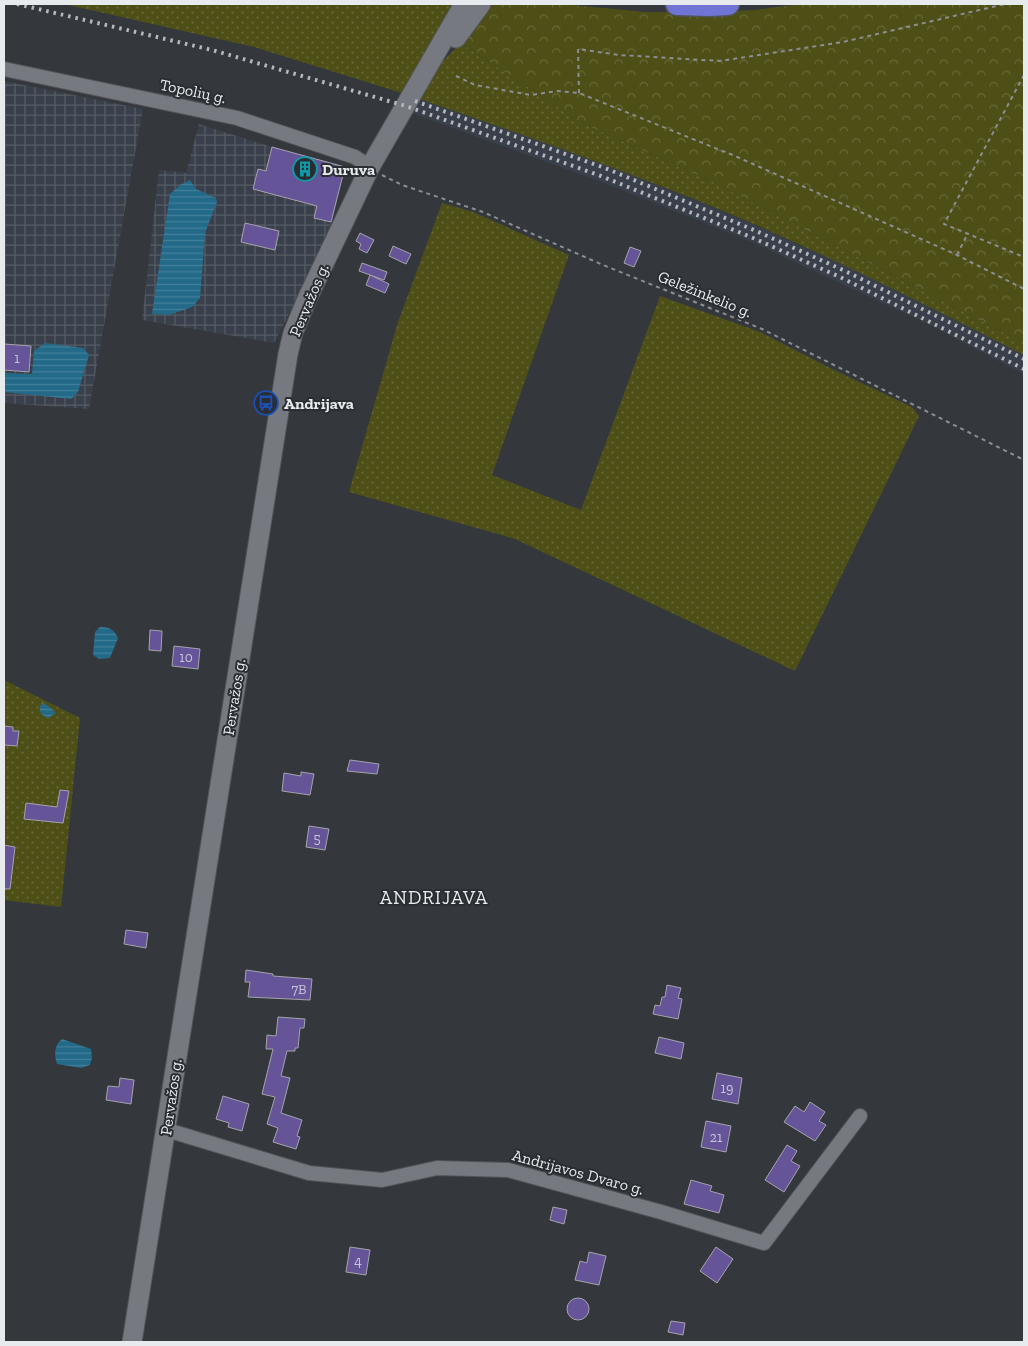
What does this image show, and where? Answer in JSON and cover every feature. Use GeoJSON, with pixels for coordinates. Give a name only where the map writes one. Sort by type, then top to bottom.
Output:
{"type":"FeatureCollection","features":[{"type":"Feature","properties":{"kind":"highway"},"geometry":{"type":"LineString","coordinates":[[677,4],[728,4]]}},
{"type":"Feature","properties":{"kind":"main road","name":"Pervažos g."},"geometry":{"type":"LineString","coordinates":[[132,1342],[167,1130],[288,354],[293,333],[307,299],[370,167],[464,4]]}},
{"type":"Feature","properties":{"kind":"main road","name":"Pervažos g."},"geometry":{"type":"LineString","coordinates":[[421,79],[452,43],[481,4]]}},
{"type":"Feature","properties":{"kind":"street","name":"Topolių g."},"geometry":{"type":"LineString","coordinates":[[4,69],[237,118],[355,157],[370,167]]}},
{"type":"Feature","properties":{"kind":"street","name":"Andrijavos Dvaro g."},"geometry":{"type":"LineString","coordinates":[[167,1130],[309,1173],[382,1180],[437,1168],[508,1170],[661,1212],[764,1243],[860,1116]]}},
{"type":"Feature","properties":{"kind":"path"},"geometry":{"type":"LineString","coordinates":[[578,93],[578,49],[619,56],[720,61],[843,42],[1005,4]]}},
{"type":"Feature","properties":{"kind":"path"},"geometry":{"type":"LineString","coordinates":[[1024,75],[944,224],[1024,257]]}},
{"type":"Feature","properties":{"kind":"path"},"geometry":{"type":"LineString","coordinates":[[456,76],[475,85],[531,95],[558,91],[578,93],[735,156],[957,255],[1024,289]]}},
{"type":"Feature","properties":{"kind":"path","name":"Geležinkelio g."},"geometry":{"type":"LineString","coordinates":[[370,167],[384,177],[402,185],[483,212],[603,265],[762,329],[1024,460]]}},
{"type":"Feature","properties":{"kind":"path"},"geometry":{"type":"LineString","coordinates":[[957,255],[968,234]]}},
{"type":"Feature","properties":{"kind":"shaded area"},"geometry":{"type":"Polygon","coordinates":[[[4,81],[143,109],[89,409],[4,403],[4,81]]]}},
{"type":"Feature","properties":{"kind":"shaded area"},"geometry":{"type":"Polygon","coordinates":[[[417,98],[606,164],[755,225],[844,265],[1024,355],[1024,374],[928,324],[750,241],[599,181],[409,112],[417,98]]]}},
{"type":"Feature","properties":{"kind":"shaded area","name":"Duruva"},"geometry":{"type":"Polygon","coordinates":[[[199,124],[345,167],[327,240],[274,343],[142,320],[159,170],[186,173],[199,124]]]}},
{"type":"Feature","properties":{"kind":"green space"},"geometry":{"type":"Polygon","coordinates":[[[64,4],[455,4],[405,94],[254,47],[64,4]]]}},
{"type":"Feature","properties":{"kind":"green space"},"geometry":{"type":"Polygon","coordinates":[[[493,4],[561,4],[646,12],[711,12],[755,10],[799,4],[1024,4],[1024,343],[711,181],[582,123],[461,43],[486,9],[493,4]]]}},
{"type":"Feature","properties":{"kind":"green space"},"geometry":{"type":"Polygon","coordinates":[[[461,43],[582,123],[711,181],[1024,343],[1024,355],[858,272],[714,207],[630,174],[417,98],[430,74],[461,43]]]}},
{"type":"Feature","properties":{"kind":"green space"},"geometry":{"type":"Polygon","coordinates":[[[442,203],[473,212],[569,255],[492,475],[581,510],[660,296],[760,332],[912,407],[919,416],[795,671],[515,539],[349,492],[398,322],[442,203]]]}},
{"type":"Feature","properties":{"kind":"green space"},"geometry":{"type":"Polygon","coordinates":[[[4,680],[80,718],[61,907],[4,900],[4,680]]]}},
{"type":"Feature","properties":{"kind":"water"},"geometry":{"type":"Polygon","coordinates":[[[190,180],[196,189],[216,198],[217,202],[205,233],[200,298],[192,307],[169,315],[152,314],[170,194],[180,185],[190,180]]]}},
{"type":"Feature","properties":{"kind":"water"},"geometry":{"type":"Polygon","coordinates":[[[45,343],[83,348],[89,355],[78,392],[71,399],[4,392],[4,373],[32,374],[34,351],[45,343]]]}},
{"type":"Feature","properties":{"kind":"water"},"geometry":{"type":"Polygon","coordinates":[[[100,627],[111,629],[118,638],[110,658],[99,659],[93,655],[95,632],[100,627]]]}},
{"type":"Feature","properties":{"kind":"water"},"geometry":{"type":"Polygon","coordinates":[[[42,703],[56,713],[48,718],[43,716],[40,712],[42,703]]]}},
{"type":"Feature","properties":{"kind":"water"},"geometry":{"type":"Polygon","coordinates":[[[62,1039],[91,1049],[92,1058],[90,1065],[81,1068],[57,1064],[55,1050],[57,1044],[62,1039]]]}},
{"type":"Feature","properties":{"kind":"building"},"geometry":{"type":"Polygon","coordinates":[[[272,147],[345,167],[331,222],[314,218],[317,206],[253,189],[258,169],[266,171],[272,147]]]}},
{"type":"Feature","properties":{"kind":"building"},"geometry":{"type":"Polygon","coordinates":[[[245,223],[279,231],[275,250],[241,242],[245,223]]]}},
{"type":"Feature","properties":{"kind":"building"},"geometry":{"type":"Polygon","coordinates":[[[360,233],[374,240],[367,253],[359,249],[361,244],[356,241],[360,233]]]}},
{"type":"Feature","properties":{"kind":"building"},"geometry":{"type":"Polygon","coordinates":[[[393,246],[411,254],[406,264],[389,256],[393,246]]]}},
{"type":"Feature","properties":{"kind":"building"},"geometry":{"type":"Polygon","coordinates":[[[630,247],[641,251],[634,267],[624,263],[630,247]]]}},
{"type":"Feature","properties":{"kind":"building"},"geometry":{"type":"Polygon","coordinates":[[[362,263],[387,272],[384,280],[359,271],[362,263]]]}},
{"type":"Feature","properties":{"kind":"building"},"geometry":{"type":"Polygon","coordinates":[[[370,275],[389,284],[385,293],[366,285],[370,275]]]}},
{"type":"Feature","properties":{"kind":"building"},"geometry":{"type":"Polygon","coordinates":[[[4,344],[31,346],[29,372],[4,370],[4,344]]]}},
{"type":"Feature","properties":{"kind":"building"},"geometry":{"type":"Polygon","coordinates":[[[150,630],[162,631],[161,651],[149,650],[150,630]]]}},
{"type":"Feature","properties":{"kind":"building"},"geometry":{"type":"Polygon","coordinates":[[[174,646],[200,649],[198,669],[172,666],[174,646]]]}},
{"type":"Feature","properties":{"kind":"building"},"geometry":{"type":"Polygon","coordinates":[[[4,726],[13,727],[13,731],[19,731],[17,746],[4,745],[4,726]]]}},
{"type":"Feature","properties":{"kind":"building"},"geometry":{"type":"Polygon","coordinates":[[[350,760],[379,764],[377,774],[347,771],[350,760]]]}},
{"type":"Feature","properties":{"kind":"building"},"geometry":{"type":"Polygon","coordinates":[[[301,772],[314,774],[310,795],[282,791],[284,773],[301,776],[301,772]]]}},
{"type":"Feature","properties":{"kind":"building"},"geometry":{"type":"Polygon","coordinates":[[[60,790],[69,791],[63,823],[24,819],[26,803],[57,807],[60,790]]]}},
{"type":"Feature","properties":{"kind":"building"},"geometry":{"type":"Polygon","coordinates":[[[309,826],[329,829],[325,850],[306,847],[309,826]]]}},
{"type":"Feature","properties":{"kind":"building"},"geometry":{"type":"Polygon","coordinates":[[[4,845],[15,847],[10,889],[4,889],[4,845]]]}},
{"type":"Feature","properties":{"kind":"building"},"geometry":{"type":"Polygon","coordinates":[[[126,930],[148,933],[146,948],[124,944],[126,930]]]}},
{"type":"Feature","properties":{"kind":"building"},"geometry":{"type":"Polygon","coordinates":[[[246,970],[273,974],[273,976],[312,979],[310,1000],[248,997],[250,982],[245,982],[246,970]]]}},
{"type":"Feature","properties":{"kind":"building"},"geometry":{"type":"Polygon","coordinates":[[[667,985],[681,988],[678,998],[682,999],[678,1019],[653,1014],[655,1005],[660,1006],[662,997],[665,997],[667,985]]]}},
{"type":"Feature","properties":{"kind":"building"},"geometry":{"type":"Polygon","coordinates":[[[278,1017],[305,1019],[304,1028],[300,1028],[298,1048],[295,1048],[295,1051],[287,1051],[281,1076],[290,1078],[281,1113],[302,1120],[297,1136],[300,1137],[296,1149],[273,1142],[278,1128],[267,1124],[275,1097],[262,1094],[273,1049],[266,1049],[267,1035],[276,1036],[278,1017]]]}},
{"type":"Feature","properties":{"kind":"building"},"geometry":{"type":"Polygon","coordinates":[[[659,1037],[684,1043],[681,1059],[655,1053],[659,1037]]]}},
{"type":"Feature","properties":{"kind":"building"},"geometry":{"type":"Polygon","coordinates":[[[717,1073],[742,1078],[738,1104],[712,1099],[717,1073]]]}},
{"type":"Feature","properties":{"kind":"building"},"geometry":{"type":"Polygon","coordinates":[[[120,1078],[134,1080],[131,1104],[106,1100],[108,1086],[119,1087],[120,1078]]]}},
{"type":"Feature","properties":{"kind":"building"},"geometry":{"type":"Polygon","coordinates":[[[223,1096],[249,1104],[242,1131],[228,1127],[229,1123],[216,1119],[223,1096]]]}},
{"type":"Feature","properties":{"kind":"building"},"geometry":{"type":"Polygon","coordinates":[[[810,1102],[825,1112],[819,1121],[826,1125],[815,1141],[784,1122],[795,1106],[804,1112],[810,1102]]]}},
{"type":"Feature","properties":{"kind":"building"},"geometry":{"type":"Polygon","coordinates":[[[706,1121],[731,1126],[726,1152],[701,1147],[706,1121]]]}},
{"type":"Feature","properties":{"kind":"building"},"geometry":{"type":"Polygon","coordinates":[[[787,1145],[797,1151],[791,1161],[800,1166],[784,1192],[765,1180],[787,1145]]]}},
{"type":"Feature","properties":{"kind":"building"},"geometry":{"type":"Polygon","coordinates":[[[691,1180],[712,1186],[710,1191],[724,1195],[719,1213],[684,1204],[691,1180]]]}},
{"type":"Feature","properties":{"kind":"building"},"geometry":{"type":"Polygon","coordinates":[[[553,1207],[567,1210],[564,1224],[550,1220],[553,1207]]]}},
{"type":"Feature","properties":{"kind":"building"},"geometry":{"type":"Polygon","coordinates":[[[350,1247],[370,1250],[366,1275],[346,1272],[350,1247]]]}},
{"type":"Feature","properties":{"kind":"building"},"geometry":{"type":"Polygon","coordinates":[[[716,1247],[733,1259],[717,1283],[700,1271],[716,1247]]]}},
{"type":"Feature","properties":{"kind":"building"},"geometry":{"type":"Polygon","coordinates":[[[589,1252],[606,1256],[599,1285],[575,1280],[580,1261],[587,1263],[589,1252]]]}},
{"type":"Feature","properties":{"kind":"building"},"geometry":{"type":"Polygon","coordinates":[[[578,1298],[586,1301],[589,1309],[586,1317],[578,1320],[570,1317],[567,1309],[570,1301],[578,1298]]]}},
{"type":"Feature","properties":{"kind":"building"},"geometry":{"type":"Polygon","coordinates":[[[671,1321],[685,1323],[683,1335],[668,1332],[671,1321]]]}},
{"type":"Feature","properties":{"kind":"railway"},"geometry":{"type":"LineString","coordinates":[[17,4],[212,50],[406,106],[601,176],[751,237],[840,277],[1024,369]]}},
{"type":"Feature","properties":{"kind":"railway"},"geometry":{"type":"LineString","coordinates":[[415,101],[605,168],[754,230],[843,270],[1024,359]]}},
{"type":"Feature","properties":{"kind":"place","name":"Duruva"},"geometry":{"type":"Point","coordinates":[305,169]}},
{"type":"Feature","properties":{"kind":"place","name":"Andrijava"},"geometry":{"type":"Point","coordinates":[266,403]}},
{"type":"Feature","properties":{"kind":"district","name":"ANDRIJAVA"},"geometry":{"type":"Point","coordinates":[434,897]}}]}
